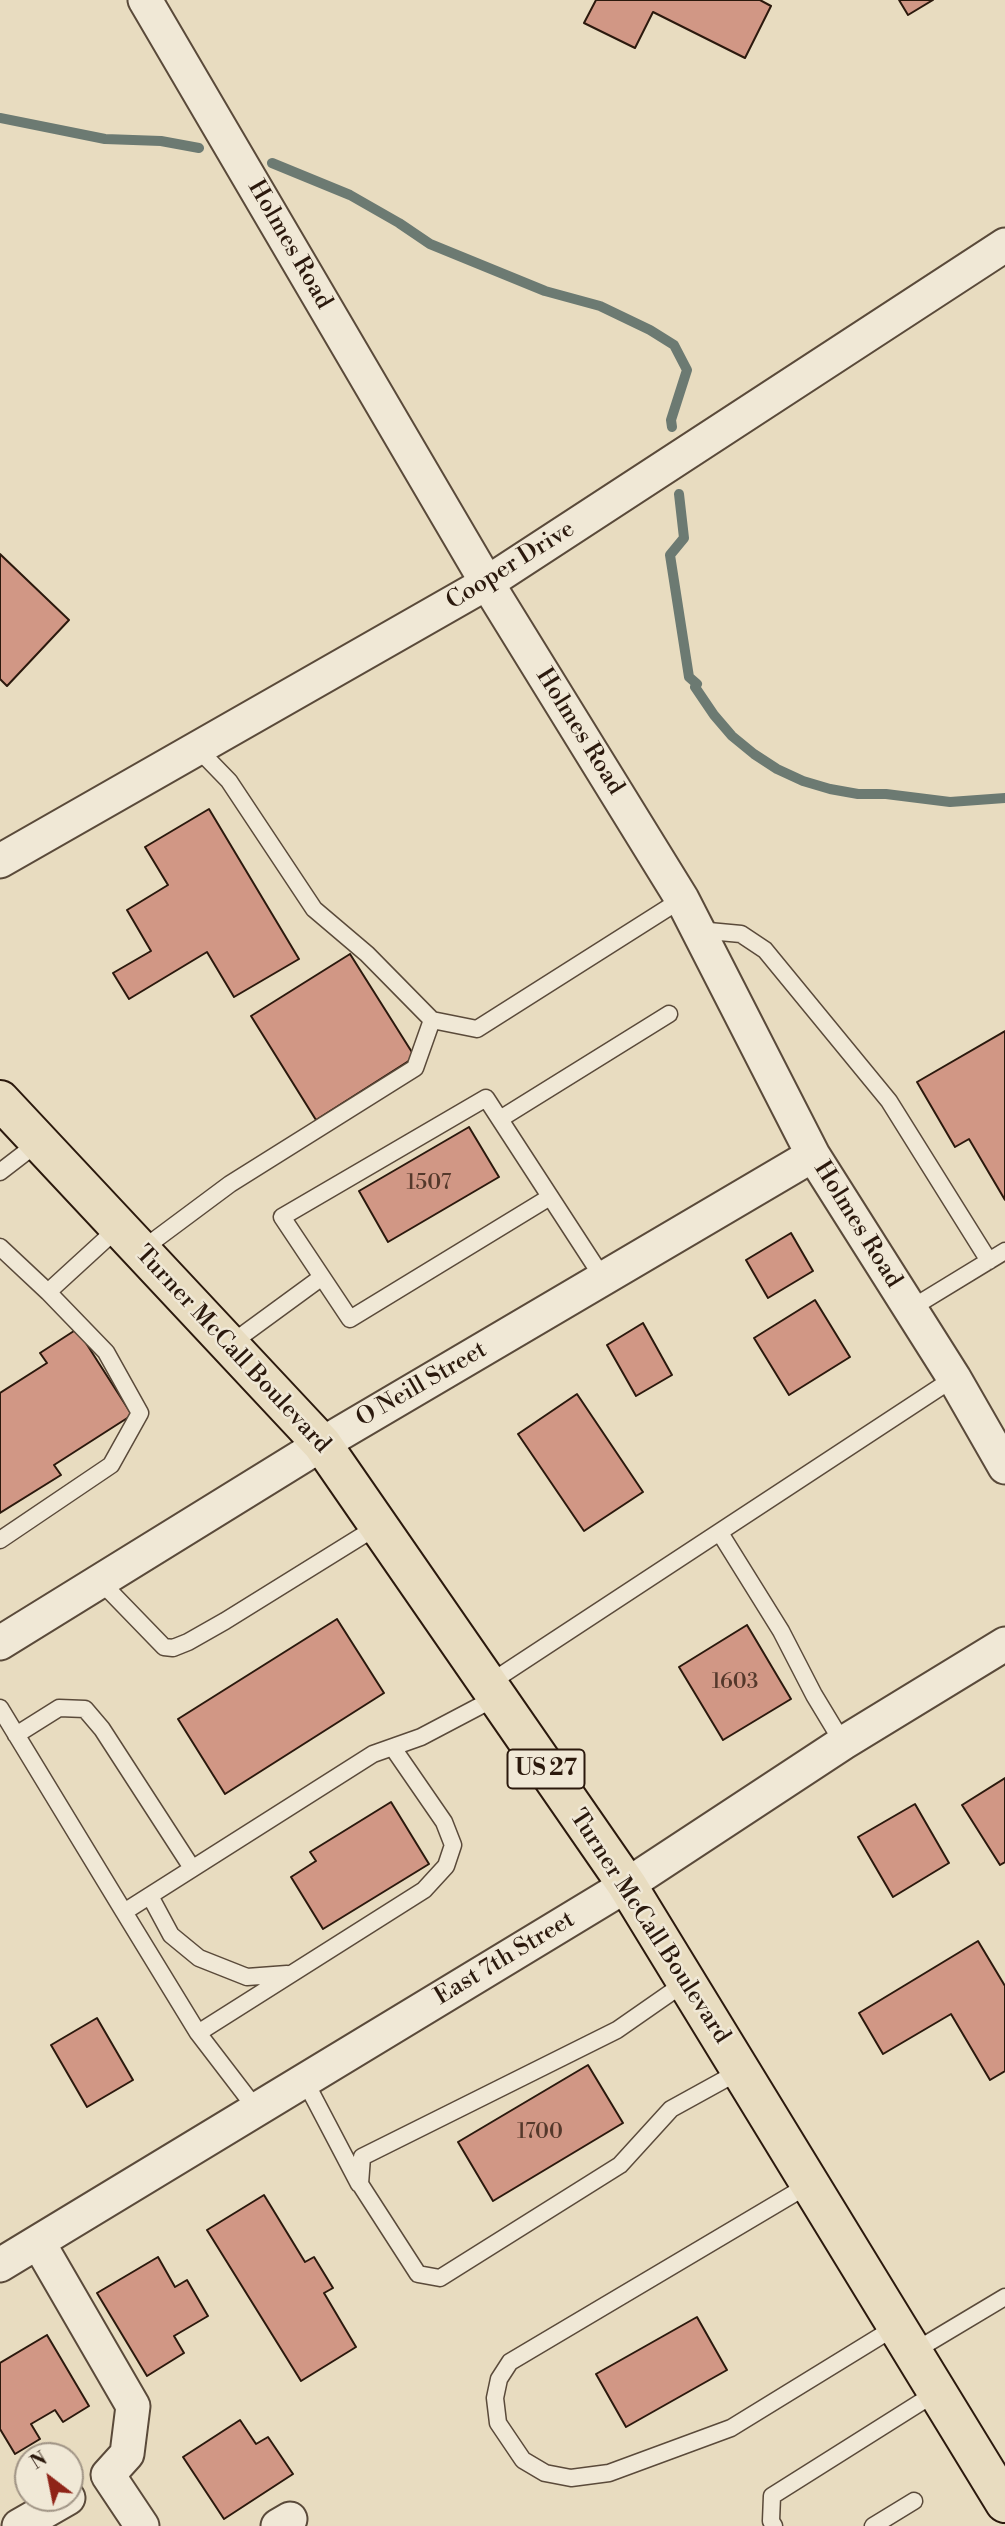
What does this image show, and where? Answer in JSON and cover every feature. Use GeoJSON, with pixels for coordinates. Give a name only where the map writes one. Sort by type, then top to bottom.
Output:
{"type":"FeatureCollection","features":[{"type":"Feature","properties":{"kind":"main road","name":"Turner McCall Boulevard"},"geometry":{"type":"LineString","coordinates":[[0,1100],[322,1444],[627,1885],[937,2392],[1000,2484]]}},
{"type":"Feature","properties":{"kind":"street","name":"Holmes Road"},"geometry":{"type":"LineString","coordinates":[[145,0],[487,583],[682,899],[813,1155],[954,1378],[1005,1467]]}},
{"type":"Feature","properties":{"kind":"street","name":"Cooper Drive"},"geometry":{"type":"LineString","coordinates":[[0,861],[487,583],[1005,245]]}},
{"type":"Feature","properties":{"kind":"street","name":"O Neill Street"},"geometry":{"type":"LineString","coordinates":[[0,1643],[322,1444],[813,1155]]}},
{"type":"Feature","properties":{"kind":"street","name":"East 7th Street"},"geometry":{"type":"LineString","coordinates":[[0,2265],[627,1885],[843,1743],[1005,1644]]}},
{"type":"Feature","properties":{"kind":"street"},"geometry":{"type":"LineString","coordinates":[[38,2242],[133,2406],[127,2454],[108,2475],[84,2489]]}},
{"type":"Feature","properties":{"kind":"street"},"geometry":{"type":"LineString","coordinates":[[108,2475],[142,2526]]}},
{"type":"Feature","properties":{"kind":"street"},"geometry":{"type":"LineString","coordinates":[[19,2526],[43,2512]]}},
{"type":"Feature","properties":{"kind":"lane"},"geometry":{"type":"LineString","coordinates":[[197,748],[229,781],[314,909],[368,954],[432,1020],[477,1028],[682,899]]}},
{"type":"Feature","properties":{"kind":"lane"},"geometry":{"type":"LineString","coordinates":[[698,930],[741,934],[765,950],[889,1101],[989,1261]]}},
{"type":"Feature","properties":{"kind":"lane"},"geometry":{"type":"LineString","coordinates":[[500,1119],[669,1014]]}},
{"type":"Feature","properties":{"kind":"lane"},"geometry":{"type":"LineString","coordinates":[[48,1292],[130,1239],[230,1184],[415,1068],[432,1020]]}},
{"type":"Feature","properties":{"kind":"lane"},"geometry":{"type":"LineString","coordinates":[[550,1196],[350,1319],[282,1217],[486,1098],[550,1196],[603,1279]]}},
{"type":"Feature","properties":{"kind":"lane"},"geometry":{"type":"LineString","coordinates":[[0,1172],[39,1142]]}},
{"type":"Feature","properties":{"kind":"lane"},"geometry":{"type":"LineString","coordinates":[[0,1247],[106,1352],[140,1413],[111,1465],[0,1540]]}},
{"type":"Feature","properties":{"kind":"lane"},"geometry":{"type":"LineString","coordinates":[[910,1309],[1005,1251]]}},
{"type":"Feature","properties":{"kind":"lane"},"geometry":{"type":"LineString","coordinates":[[229,1345],[322,1277]]}},
{"type":"Feature","properties":{"kind":"lane"},"geometry":{"type":"LineString","coordinates":[[124,1912],[373,1754],[421,1737],[720,1533],[954,1378]]}},
{"type":"Feature","properties":{"kind":"lane"},"geometry":{"type":"LineString","coordinates":[[100,1581],[164,1647],[173,1648],[188,1643],[225,1621],[378,1526]]}},
{"type":"Feature","properties":{"kind":"lane"},"geometry":{"type":"LineString","coordinates":[[720,1533],[781,1631],[814,1695],[843,1743]]}},
{"type":"Feature","properties":{"kind":"lane"},"geometry":{"type":"LineString","coordinates":[[0,1708],[198,2033],[257,2110]]}},
{"type":"Feature","properties":{"kind":"lane"},"geometry":{"type":"LineString","coordinates":[[16,1735],[59,1708],[85,1709],[102,1729],[192,1868]]}},
{"type":"Feature","properties":{"kind":"lane"},"geometry":{"type":"LineString","coordinates":[[198,2033],[424,1889],[446,1866],[453,1845],[444,1822],[393,1748]]}},
{"type":"Feature","properties":{"kind":"lane"},"geometry":{"type":"LineString","coordinates":[[150,1896],[171,1935],[199,1958],[247,1978],[291,1973]]}},
{"type":"Feature","properties":{"kind":"lane"},"geometry":{"type":"LineString","coordinates":[[360,2184],[362,2157],[617,2030],[686,1982]]}},
{"type":"Feature","properties":{"kind":"lane"},"geometry":{"type":"LineString","coordinates":[[305,2081],[360,2184],[418,2274],[440,2278],[620,2165],[671,2109],[740,2071]]}},
{"type":"Feature","properties":{"kind":"lane"},"geometry":{"type":"LineString","coordinates":[[810,2184],[510,2362],[499,2379],[495,2398],[498,2423],[523,2460],[545,2473],[571,2478],[609,2473],[731,2428],[905,2339],[1005,2297]]}},
{"type":"Feature","properties":{"kind":"lane"},"geometry":{"type":"LineString","coordinates":[[774,2526],[771,2521],[772,2496],[937,2392]]}},
{"type":"Feature","properties":{"kind":"lane"},"geometry":{"type":"LineString","coordinates":[[873,2526],[914,2501]]}},
{"type":"Feature","properties":{"kind":"building"},"geometry":{"type":"Polygon","coordinates":[[[596,0],[760,0],[771,6],[745,58],[653,12],[635,48],[584,23],[596,0]]]}},
{"type":"Feature","properties":{"kind":"building"},"geometry":{"type":"Polygon","coordinates":[[[899,0],[933,0],[908,15],[899,0]]]}},
{"type":"Feature","properties":{"kind":"building"},"geometry":{"type":"Polygon","coordinates":[[[0,554],[69,620],[7,686],[0,679],[0,554]]]}},
{"type":"Feature","properties":{"kind":"building"},"geometry":{"type":"Polygon","coordinates":[[[209,809],[299,959],[234,997],[207,952],[129,999],[113,973],[151,951],[127,910],[168,885],[145,847],[209,809]]]}},
{"type":"Feature","properties":{"kind":"building"},"geometry":{"type":"Polygon","coordinates":[[[350,954],[415,1057],[316,1120],[251,1016],[350,954]]]}},
{"type":"Feature","properties":{"kind":"building"},"geometry":{"type":"Polygon","coordinates":[[[1005,1031],[1005,1200],[969,1139],[955,1147],[917,1082],[1005,1031]]]}},
{"type":"Feature","properties":{"kind":"building"},"geometry":{"type":"Polygon","coordinates":[[[469,1127],[499,1177],[388,1242],[359,1191],[469,1127]]]}},
{"type":"Feature","properties":{"kind":"building"},"geometry":{"type":"Polygon","coordinates":[[[791,1233],[813,1271],[768,1298],[746,1260],[791,1233]]]}},
{"type":"Feature","properties":{"kind":"building"},"geometry":{"type":"Polygon","coordinates":[[[815,1300],[850,1357],[789,1395],[754,1338],[815,1300]]]}},
{"type":"Feature","properties":{"kind":"building"},"geometry":{"type":"Polygon","coordinates":[[[643,1323],[672,1375],[636,1396],[607,1345],[643,1323]]]}},
{"type":"Feature","properties":{"kind":"building"},"geometry":{"type":"Polygon","coordinates":[[[77,1329],[132,1415],[54,1465],[61,1475],[0,1513],[0,1393],[47,1363],[40,1353],[77,1329]]]}},
{"type":"Feature","properties":{"kind":"building"},"geometry":{"type":"Polygon","coordinates":[[[577,1394],[643,1492],[584,1531],[518,1434],[577,1394]]]}},
{"type":"Feature","properties":{"kind":"building"},"geometry":{"type":"Polygon","coordinates":[[[337,1619],[384,1693],[225,1794],[178,1719],[337,1619]]]}},
{"type":"Feature","properties":{"kind":"building"},"geometry":{"type":"Polygon","coordinates":[[[747,1625],[791,1699],[723,1740],[679,1667],[747,1625]]]}},
{"type":"Feature","properties":{"kind":"building"},"geometry":{"type":"Polygon","coordinates":[[[1005,1778],[1005,1862],[1000,1865],[962,1805],[1005,1778]]]}},
{"type":"Feature","properties":{"kind":"building"},"geometry":{"type":"Polygon","coordinates":[[[391,1802],[429,1864],[323,1929],[291,1877],[316,1861],[310,1852],[391,1802]]]}},
{"type":"Feature","properties":{"kind":"building"},"geometry":{"type":"Polygon","coordinates":[[[915,1804],[949,1863],[893,1897],[858,1837],[915,1804]]]}},
{"type":"Feature","properties":{"kind":"building"},"geometry":{"type":"Polygon","coordinates":[[[978,1941],[1005,1986],[1005,2071],[990,2080],[951,2014],[883,2054],[859,2013],[978,1941]]]}},
{"type":"Feature","properties":{"kind":"building"},"geometry":{"type":"Polygon","coordinates":[[[97,2018],[133,2080],[87,2107],[51,2045],[97,2018]]]}},
{"type":"Feature","properties":{"kind":"building"},"geometry":{"type":"Polygon","coordinates":[[[588,2065],[623,2123],[493,2201],[458,2142],[588,2065]]]}},
{"type":"Feature","properties":{"kind":"building"},"geometry":{"type":"Polygon","coordinates":[[[264,2195],[305,2262],[314,2257],[333,2288],[324,2293],[356,2347],[301,2381],[207,2230],[264,2195]]]}},
{"type":"Feature","properties":{"kind":"building"},"geometry":{"type":"Polygon","coordinates":[[[158,2257],[175,2287],[187,2280],[208,2316],[174,2336],[184,2353],[147,2376],[97,2293],[158,2257]]]}},
{"type":"Feature","properties":{"kind":"building"},"geometry":{"type":"Polygon","coordinates":[[[697,2317],[727,2370],[626,2427],[596,2374],[697,2317]]]}},
{"type":"Feature","properties":{"kind":"building"},"geometry":{"type":"Polygon","coordinates":[[[47,2335],[89,2406],[63,2422],[55,2410],[31,2424],[40,2439],[35,2442],[14,2442],[14,2452],[0,2429],[0,2363],[47,2335]]]}},
{"type":"Feature","properties":{"kind":"building"},"geometry":{"type":"Polygon","coordinates":[[[240,2420],[256,2444],[268,2437],[293,2474],[224,2519],[183,2457],[240,2420]]]}},
{"type":"Feature","properties":{"kind":"waterway"},"geometry":{"type":"LineString","coordinates":[[0,118],[105,139],[161,141],[199,148]]}},
{"type":"Feature","properties":{"kind":"waterway"},"geometry":{"type":"LineString","coordinates":[[272,163],[350,195],[430,244],[545,291],[600,306],[674,345],[687,370],[671,420],[672,427]]}},
{"type":"Feature","properties":{"kind":"waterway"},"geometry":{"type":"LineString","coordinates":[[679,494],[684,538],[670,555],[689,677],[697,684],[695,687],[732,736],[777,769],[830,789],[950,802],[1005,798]]}}]}
